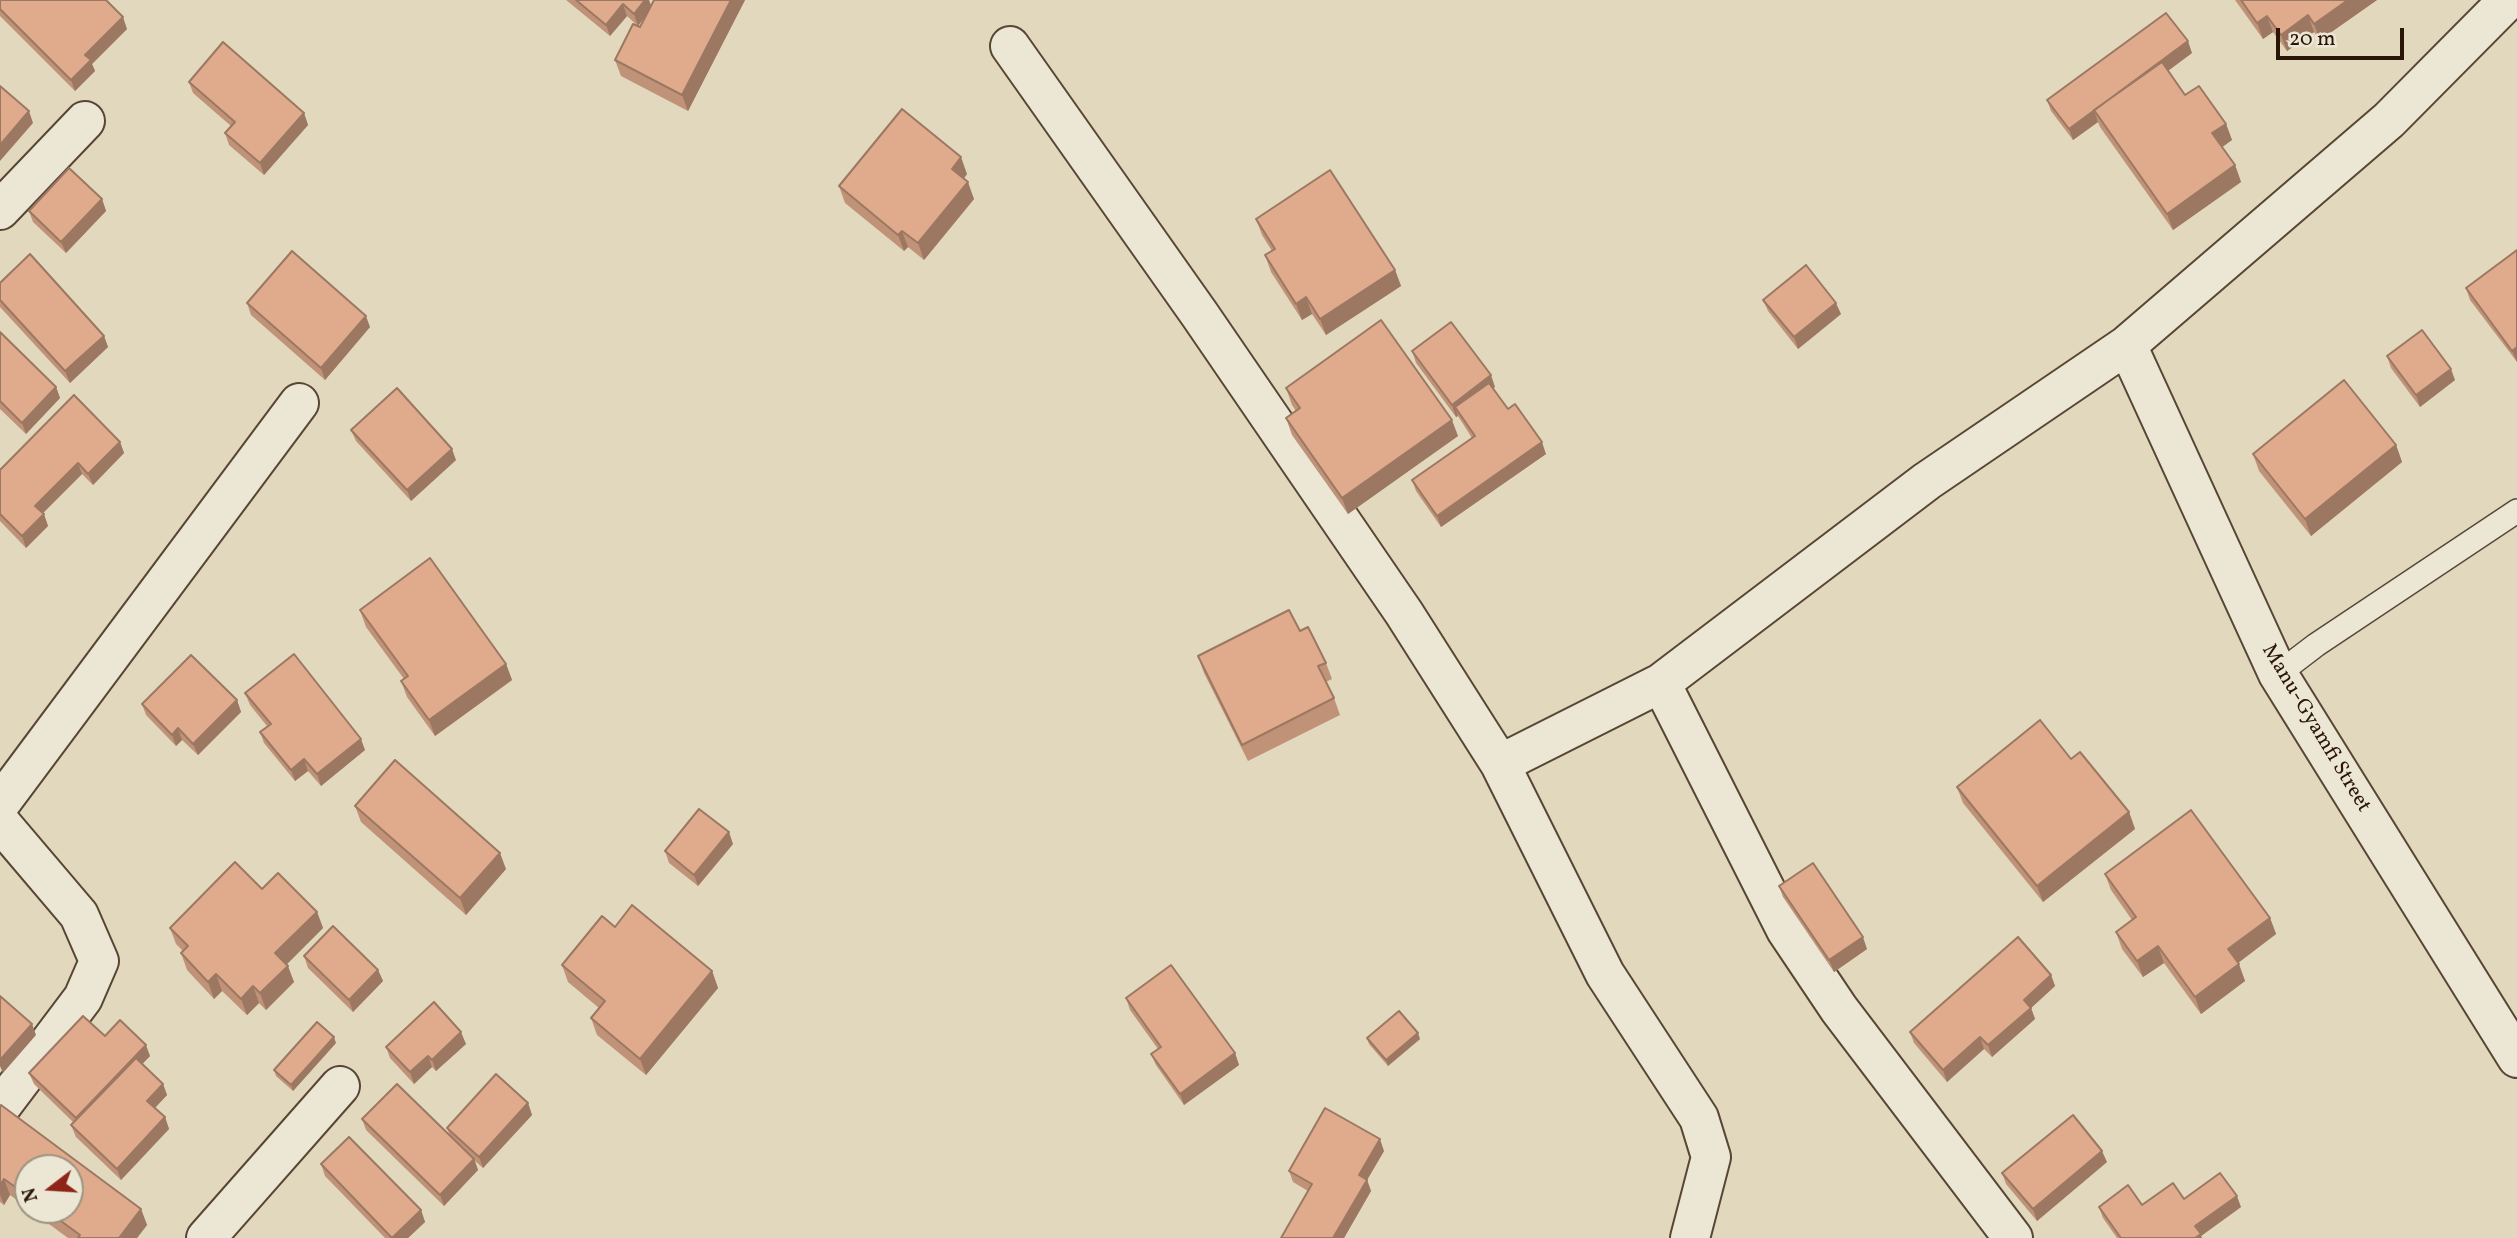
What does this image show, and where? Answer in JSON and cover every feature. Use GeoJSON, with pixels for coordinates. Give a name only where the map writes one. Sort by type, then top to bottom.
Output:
{"type":"FeatureCollection","features":[{"type":"Feature","properties":{"kind":"street"},"geometry":{"type":"LineString","coordinates":[[1500,764],[1661,683],[1927,481],[2127,345],[2389,120],[2508,0]]}},
{"type":"Feature","properties":{"kind":"street"},"geometry":{"type":"LineString","coordinates":[[1010,46],[1200,315],[1404,613],[1500,764],[1605,974],[1699,1118],[1710,1157],[1690,1238]]}},
{"type":"Feature","properties":{"kind":"street"},"geometry":{"type":"LineString","coordinates":[[0,211],[85,121]]}},
{"type":"Feature","properties":{"kind":"street","name":"Manu-Gyamfi Street"},"geometry":{"type":"LineString","coordinates":[[2127,345],[2278,674],[2517,1058]]}},
{"type":"Feature","properties":{"kind":"street"},"geometry":{"type":"LineString","coordinates":[[0,804],[299,403]]}},
{"type":"Feature","properties":{"kind":"street"},"geometry":{"type":"LineString","coordinates":[[1661,683],[1786,930],[1839,1009],[2013,1238]]}},
{"type":"Feature","properties":{"kind":"street"},"geometry":{"type":"LineString","coordinates":[[0,822],[79,915],[99,961],[83,998],[0,1108]]}},
{"type":"Feature","properties":{"kind":"street"},"geometry":{"type":"LineString","coordinates":[[206,1238],[340,1086]]}},
{"type":"Feature","properties":{"kind":"lane"},"geometry":{"type":"LineString","coordinates":[[2278,674],[2316,645],[2517,511]]}},
{"type":"Feature","properties":{"kind":"building"},"geometry":{"type":"Polygon","coordinates":[[[0,0],[106,0],[123,17],[85,55],[91,60],[71,80],[0,9],[0,0]]]}},
{"type":"Feature","properties":{"kind":"building"},"geometry":{"type":"Polygon","coordinates":[[[576,0],[645,0],[634,14],[623,4],[606,25],[576,0]]]}},
{"type":"Feature","properties":{"kind":"building"},"geometry":{"type":"Polygon","coordinates":[[[654,0],[731,0],[682,95],[615,60],[633,24],[640,27],[654,0]]]}},
{"type":"Feature","properties":{"kind":"building"},"geometry":{"type":"Polygon","coordinates":[[[2241,0],[2348,0],[2314,24],[2308,15],[2281,35],[2267,16],[2257,23],[2241,0]]]}},
{"type":"Feature","properties":{"kind":"building"},"geometry":{"type":"Polygon","coordinates":[[[2166,13],[2188,41],[2069,129],[2047,100],[2166,13]]]}},
{"type":"Feature","properties":{"kind":"building"},"geometry":{"type":"Polygon","coordinates":[[[223,42],[304,113],[260,163],[225,133],[235,122],[189,82],[223,42]]]}},
{"type":"Feature","properties":{"kind":"building"},"geometry":{"type":"Polygon","coordinates":[[[2162,62],[2185,95],[2199,86],[2226,124],[2212,133],[2235,165],[2167,214],[2094,110],[2162,62]]]}},
{"type":"Feature","properties":{"kind":"building"},"geometry":{"type":"Polygon","coordinates":[[[0,86],[29,111],[0,145],[0,86]]]}},
{"type":"Feature","properties":{"kind":"building"},"geometry":{"type":"Polygon","coordinates":[[[902,109],[961,157],[952,169],[968,182],[918,243],[902,231],[898,235],[839,186],[902,109]]]}},
{"type":"Feature","properties":{"kind":"building"},"geometry":{"type":"Polygon","coordinates":[[[69,168],[102,199],[61,242],[29,211],[69,168]]]}},
{"type":"Feature","properties":{"kind":"building"},"geometry":{"type":"Polygon","coordinates":[[[1330,170],[1395,270],[1320,319],[1306,297],[1296,304],[1265,255],[1275,249],[1256,219],[1330,170]]]}},
{"type":"Feature","properties":{"kind":"building"},"geometry":{"type":"Polygon","coordinates":[[[2517,250],[2517,347],[2512,351],[2466,288],[2517,250]]]}},
{"type":"Feature","properties":{"kind":"building"},"geometry":{"type":"Polygon","coordinates":[[[292,251],[366,316],[321,368],[247,303],[292,251]]]}},
{"type":"Feature","properties":{"kind":"building"},"geometry":{"type":"Polygon","coordinates":[[[30,254],[104,336],[65,371],[0,300],[0,283],[30,254]]]}},
{"type":"Feature","properties":{"kind":"building"},"geometry":{"type":"Polygon","coordinates":[[[1806,265],[1836,303],[1794,337],[1763,300],[1806,265]]]}},
{"type":"Feature","properties":{"kind":"building"},"geometry":{"type":"Polygon","coordinates":[[[1381,320],[1452,420],[1342,498],[1286,418],[1300,408],[1286,388],[1381,320]]]}},
{"type":"Feature","properties":{"kind":"building"},"geometry":{"type":"Polygon","coordinates":[[[1451,322],[1491,375],[1452,405],[1412,351],[1451,322]]]}},
{"type":"Feature","properties":{"kind":"building"},"geometry":{"type":"Polygon","coordinates":[[[2422,330],[2451,369],[2416,395],[2387,356],[2422,330]]]}},
{"type":"Feature","properties":{"kind":"building"},"geometry":{"type":"Polygon","coordinates":[[[0,332],[56,387],[22,423],[0,401],[0,332]]]}},
{"type":"Feature","properties":{"kind":"building"},"geometry":{"type":"Polygon","coordinates":[[[2344,380],[2396,445],[2305,519],[2253,454],[2344,380]]]}},
{"type":"Feature","properties":{"kind":"building"},"geometry":{"type":"Polygon","coordinates":[[[1489,383],[1508,409],[1515,404],[1542,442],[1437,516],[1412,480],[1475,436],[1455,407],[1489,383]]]}},
{"type":"Feature","properties":{"kind":"building"},"geometry":{"type":"Polygon","coordinates":[[[397,388],[452,449],[407,490],[351,430],[397,388]]]}},
{"type":"Feature","properties":{"kind":"building"},"geometry":{"type":"Polygon","coordinates":[[[74,395],[120,442],[88,474],[78,463],[35,506],[44,514],[22,536],[0,514],[0,470],[74,395]]]}},
{"type":"Feature","properties":{"kind":"building"},"geometry":{"type":"Polygon","coordinates":[[[430,558],[506,664],[429,720],[401,681],[408,676],[360,610],[430,558]]]}},
{"type":"Feature","properties":{"kind":"building"},"geometry":{"type":"Polygon","coordinates":[[[1289,610],[1300,631],[1308,627],[1326,663],[1318,666],[1334,698],[1242,745],[1198,656],[1289,610]]]}},
{"type":"Feature","properties":{"kind":"building"},"geometry":{"type":"Polygon","coordinates":[[[294,654],[361,739],[317,774],[304,759],[291,770],[260,732],[271,724],[245,693],[294,654]]]}},
{"type":"Feature","properties":{"kind":"building"},"geometry":{"type":"Polygon","coordinates":[[[191,655],[237,700],[193,744],[178,728],[172,735],[142,704],[191,655]]]}},
{"type":"Feature","properties":{"kind":"building"},"geometry":{"type":"Polygon","coordinates":[[[2040,720],[2071,759],[2080,752],[2129,812],[2037,886],[1957,787],[2040,720]]]}},
{"type":"Feature","properties":{"kind":"building"},"geometry":{"type":"Polygon","coordinates":[[[395,760],[500,853],[460,898],[355,806],[395,760]]]}},
{"type":"Feature","properties":{"kind":"building"},"geometry":{"type":"Polygon","coordinates":[[[699,809],[729,832],[694,875],[665,851],[699,809]]]}},
{"type":"Feature","properties":{"kind":"building"},"geometry":{"type":"Polygon","coordinates":[[[2191,810],[2270,918],[2228,949],[2239,964],[2195,997],[2158,946],[2137,961],[2116,932],[2136,917],[2105,874],[2191,810]]]}},
{"type":"Feature","properties":{"kind":"building"},"geometry":{"type":"Polygon","coordinates":[[[235,862],[262,889],[278,873],[317,912],[275,953],[288,966],[260,993],[253,986],[241,999],[216,974],[208,982],[181,953],[188,946],[170,928],[235,862]]]}},
{"type":"Feature","properties":{"kind":"building"},"geometry":{"type":"Polygon","coordinates":[[[1813,863],[1863,937],[1829,960],[1779,886],[1813,863]]]}},
{"type":"Feature","properties":{"kind":"building"},"geometry":{"type":"Polygon","coordinates":[[[632,905],[712,971],[640,1059],[591,1018],[605,1001],[562,965],[602,916],[615,927],[632,905]]]}},
{"type":"Feature","properties":{"kind":"building"},"geometry":{"type":"Polygon","coordinates":[[[333,926],[378,970],[349,1000],[304,956],[333,926]]]}},
{"type":"Feature","properties":{"kind":"building"},"geometry":{"type":"Polygon","coordinates":[[[2018,937],[2051,975],[2024,1000],[2031,1008],[1988,1045],[1980,1037],[1943,1070],[1910,1032],[2018,937]]]}},
{"type":"Feature","properties":{"kind":"building"},"geometry":{"type":"Polygon","coordinates":[[[1171,965],[1235,1053],[1180,1094],[1151,1054],[1161,1047],[1126,998],[1171,965]]]}},
{"type":"Feature","properties":{"kind":"building"},"geometry":{"type":"Polygon","coordinates":[[[0,996],[32,1024],[0,1060],[0,996]]]}},
{"type":"Feature","properties":{"kind":"building"},"geometry":{"type":"Polygon","coordinates":[[[434,1002],[461,1032],[432,1060],[428,1056],[410,1072],[386,1047],[434,1002]]]}},
{"type":"Feature","properties":{"kind":"building"},"geometry":{"type":"Polygon","coordinates":[[[1399,1011],[1418,1033],[1386,1060],[1367,1038],[1399,1011]]]}},
{"type":"Feature","properties":{"kind":"building"},"geometry":{"type":"Polygon","coordinates":[[[83,1016],[105,1036],[120,1020],[146,1045],[76,1118],[29,1073],[83,1016]]]}},
{"type":"Feature","properties":{"kind":"building"},"geometry":{"type":"Polygon","coordinates":[[[317,1022],[334,1037],[291,1085],[274,1070],[317,1022]]]}},
{"type":"Feature","properties":{"kind":"building"},"geometry":{"type":"Polygon","coordinates":[[[136,1058],[163,1084],[147,1101],[165,1117],[117,1169],[71,1125],[136,1058]]]}},
{"type":"Feature","properties":{"kind":"building"},"geometry":{"type":"Polygon","coordinates":[[[496,1074],[528,1103],[479,1157],[447,1128],[496,1074]]]}},
{"type":"Feature","properties":{"kind":"building"},"geometry":{"type":"Polygon","coordinates":[[[397,1084],[474,1159],[440,1195],[362,1119],[397,1084]]]}},
{"type":"Feature","properties":{"kind":"building"},"geometry":{"type":"Polygon","coordinates":[[[1,1105],[67,1154],[14,1154],[14,1186],[4,1179],[0,1185],[1,1105]]]}},
{"type":"Feature","properties":{"kind":"building"},"geometry":{"type":"Polygon","coordinates":[[[1325,1108],[1380,1139],[1359,1175],[1367,1180],[1333,1238],[1281,1238],[1312,1184],[1289,1171],[1325,1108]]]}},
{"type":"Feature","properties":{"kind":"building"},"geometry":{"type":"Polygon","coordinates":[[[2073,1115],[2102,1151],[2033,1209],[2002,1173],[2073,1115]]]}},
{"type":"Feature","properties":{"kind":"building"},"geometry":{"type":"Polygon","coordinates":[[[349,1137],[421,1210],[392,1238],[321,1164],[349,1137]]]}},
{"type":"Feature","properties":{"kind":"building"},"geometry":{"type":"Polygon","coordinates":[[[84,1167],[141,1209],[119,1238],[78,1238],[80,1235],[65,1224],[84,1224],[84,1167]]]}},
{"type":"Feature","properties":{"kind":"building"},"geometry":{"type":"Polygon","coordinates":[[[2220,1173],[2237,1196],[2195,1226],[2201,1234],[2195,1238],[2121,1238],[2099,1207],[2128,1185],[2142,1205],[2173,1183],[2184,1199],[2220,1173]]]}}]}
